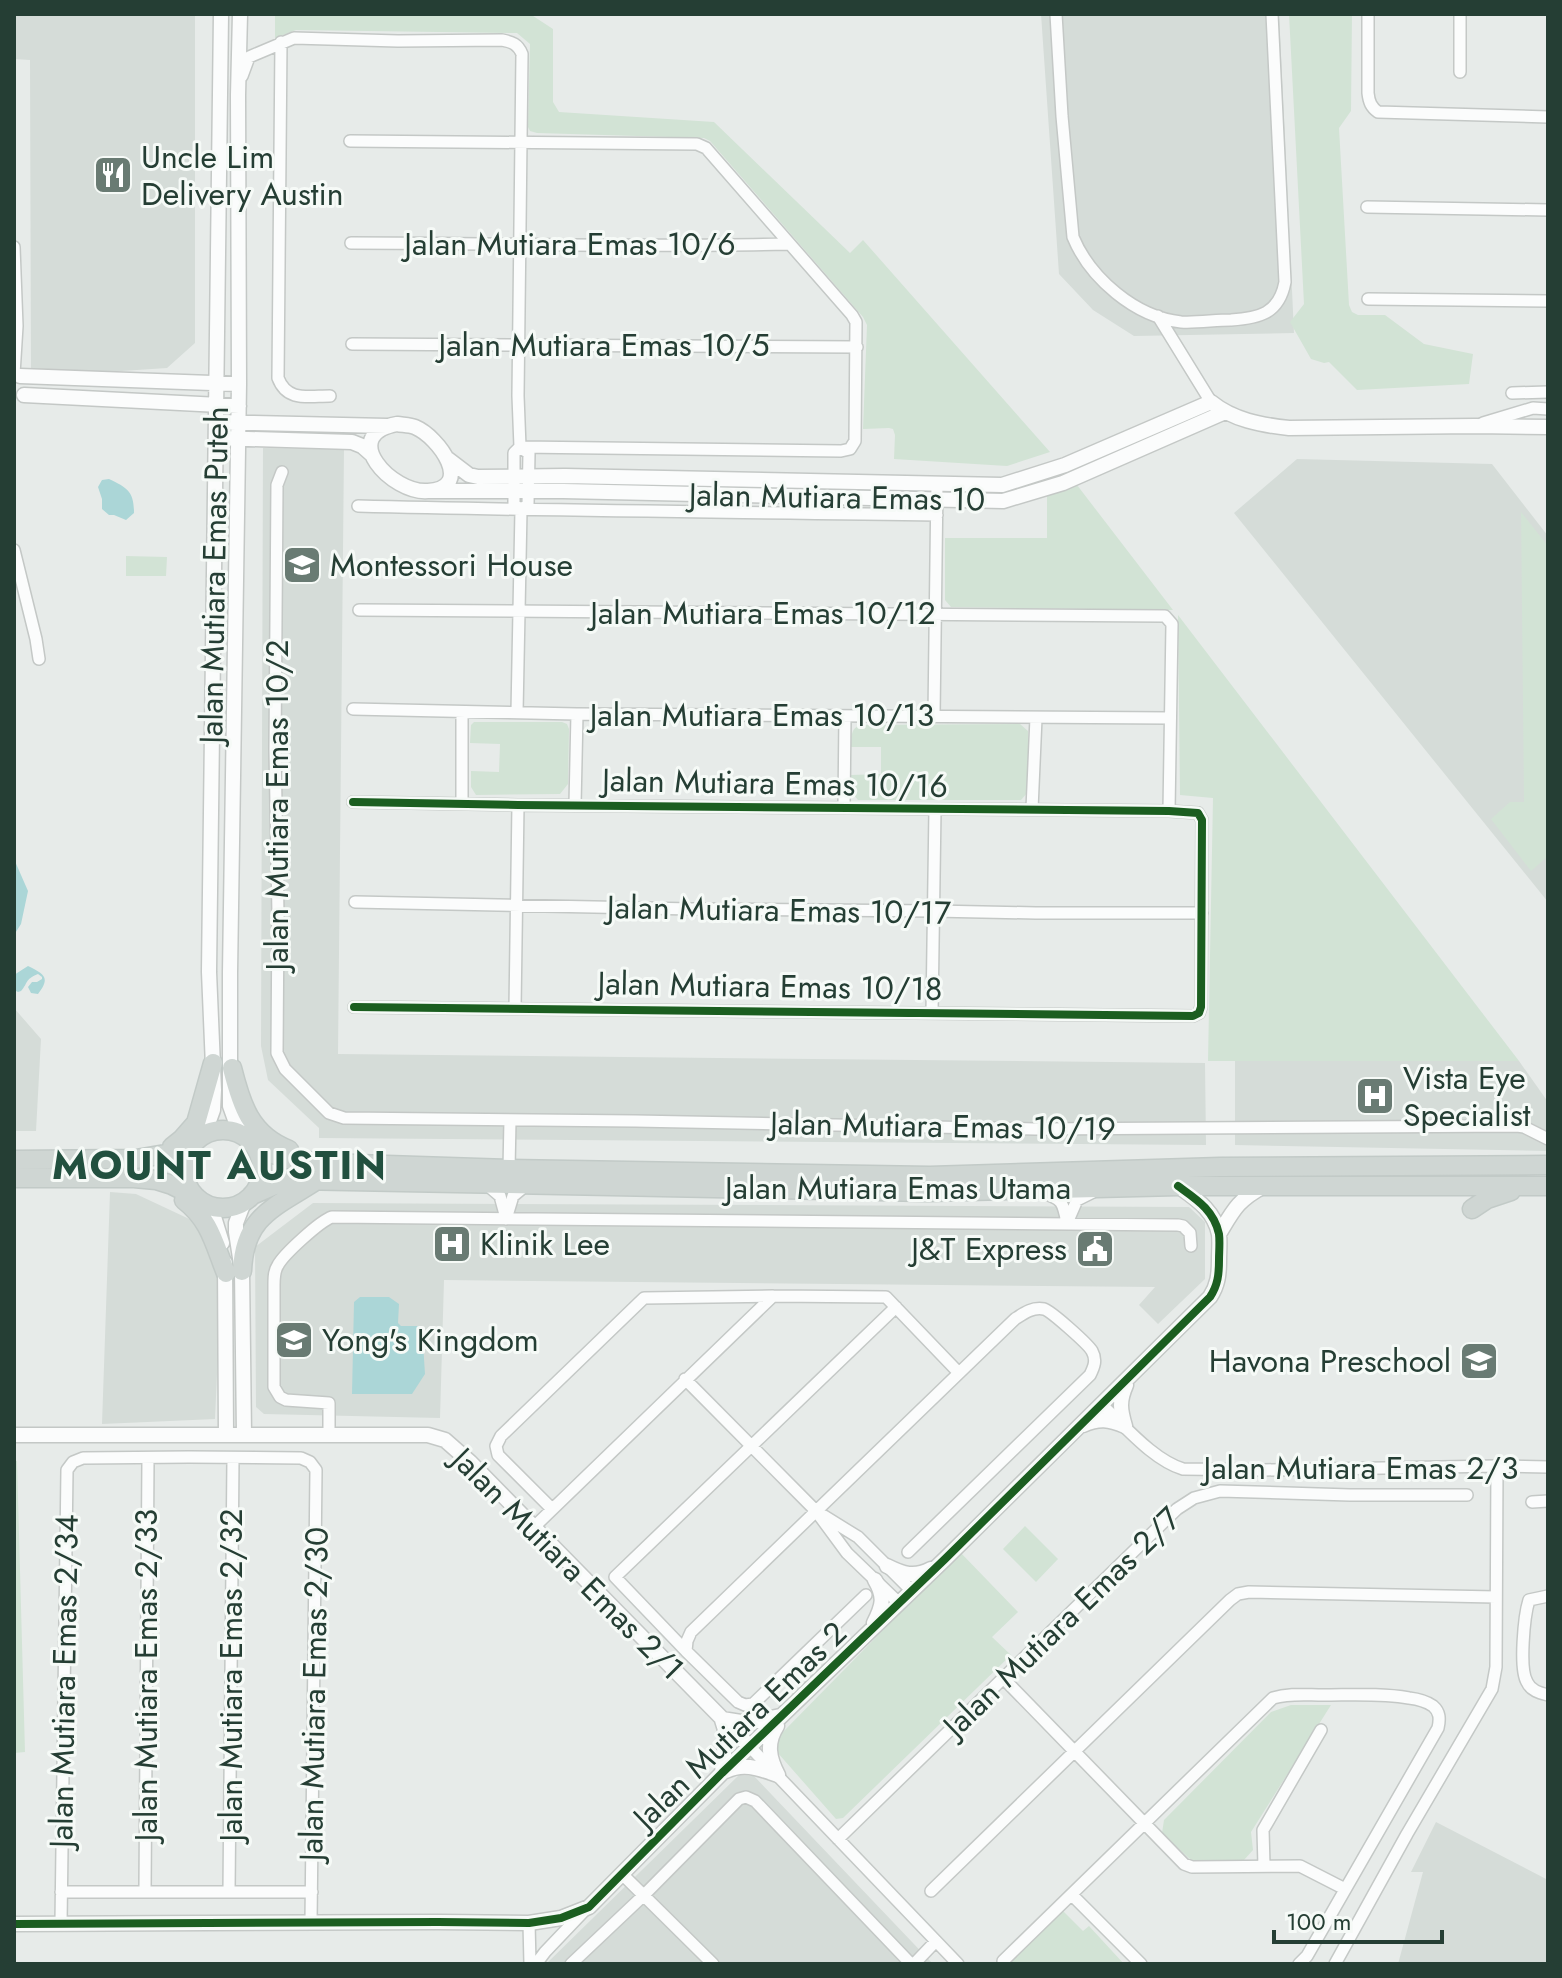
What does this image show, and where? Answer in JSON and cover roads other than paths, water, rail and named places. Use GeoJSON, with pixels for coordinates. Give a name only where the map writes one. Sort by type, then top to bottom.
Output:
{"type":"FeatureCollection","features":[{"type":"Feature","properties":{"kind":"main road"},"geometry":{"type":"LineString","coordinates":[[135,1169],[168,1151],[196,1123],[222,1065]]}},
{"type":"Feature","properties":{"kind":"main road"},"geometry":{"type":"LineString","coordinates":[[222,1065],[242,1105],[261,1131],[318,1171]]}},
{"type":"Feature","properties":{"kind":"main road"},"geometry":{"type":"LineString","coordinates":[[202,1201],[190,1189],[184,1170],[189,1150],[204,1135],[223,1130],[242,1134],[257,1148],[318,1171]]}},
{"type":"Feature","properties":{"kind":"main road"},"geometry":{"type":"LineString","coordinates":[[14,1160],[135,1169],[220,1208],[232,1207],[248,1199],[258,1187],[262,1168],[257,1148]]}},
{"type":"Feature","properties":{"kind":"main road"},"geometry":{"type":"LineString","coordinates":[[14,1178],[135,1169],[189,1150]]}},
{"type":"Feature","properties":{"kind":"main road","name":"Jalan Mutiara Emas Utama"},"geometry":{"type":"LineString","coordinates":[[248,1199],[275,1185],[318,1171],[509,1169],[930,1176],[1220,1167],[1548,1165]]}},
{"type":"Feature","properties":{"kind":"main road"},"geometry":{"type":"LineString","coordinates":[[1450,1167],[1468,1177],[1472,1186]]}},
{"type":"Feature","properties":{"kind":"main road"},"geometry":{"type":"LineString","coordinates":[[135,1169],[195,1208],[206,1221],[234,1272]]}},
{"type":"Feature","properties":{"kind":"main road"},"geometry":{"type":"LineString","coordinates":[[234,1272],[254,1226],[318,1171]]}},
{"type":"Feature","properties":{"kind":"main road","name":"Jalan Mutiara Emas Utama"},"geometry":{"type":"LineString","coordinates":[[318,1171],[486,1184],[928,1192],[1267,1185],[1539,1186]]}},
{"type":"Feature","properties":{"kind":"main road"},"geometry":{"type":"LineString","coordinates":[[1472,1209],[1495,1195],[1539,1186]]}},
{"type":"Feature","properties":{"kind":"street","name":"Jalan Mutiara Emas Puteh"},"geometry":{"type":"LineString","coordinates":[[221,14],[209,972],[230,1106],[242,1134]]}},
{"type":"Feature","properties":{"kind":"street","name":"Jalan Mutiara Emas Puteh"},"geometry":{"type":"LineString","coordinates":[[204,1135],[213,1110],[222,1065],[230,973],[239,423],[240,14]]}},
{"type":"Feature","properties":{"kind":"street"},"geometry":{"type":"LineString","coordinates":[[1056,14],[1073,237],[1102,281],[1124,298],[1158,316],[1182,322],[1253,319],[1274,306],[1284,289],[1272,14]]}},
{"type":"Feature","properties":{"kind":"street"},"geometry":{"type":"LineString","coordinates":[[1368,14],[1368,93],[1372,108],[1378,112],[1548,117]]}},
{"type":"Feature","properties":{"kind":"street"},"geometry":{"type":"LineString","coordinates":[[1460,14],[1460,72]]}},
{"type":"Feature","properties":{"kind":"street"},"geometry":{"type":"LineString","coordinates":[[238,95],[249,57],[294,38],[502,40],[515,43],[522,54],[520,447],[514,453],[528,504],[521,510],[517,712]]}},
{"type":"Feature","properties":{"kind":"street"},"geometry":{"type":"LineString","coordinates":[[281,42],[278,378],[291,395],[330,396]]}},
{"type":"Feature","properties":{"kind":"street"},"geometry":{"type":"LineString","coordinates":[[350,141],[691,143],[706,148],[855,319],[855,441],[850,449],[520,447]]}},
{"type":"Feature","properties":{"kind":"street"},"geometry":{"type":"LineString","coordinates":[[1367,207],[1548,210]]}},
{"type":"Feature","properties":{"kind":"street","name":"Jalan Mutiara Emas 10/6"},"geometry":{"type":"LineString","coordinates":[[351,243],[788,244]]}},
{"type":"Feature","properties":{"kind":"street"},"geometry":{"type":"LineString","coordinates":[[14,247],[16,374],[26,387],[19,398]]}},
{"type":"Feature","properties":{"kind":"street"},"geometry":{"type":"LineString","coordinates":[[1368,299],[1548,301]]}},
{"type":"Feature","properties":{"kind":"street"},"geometry":{"type":"LineString","coordinates":[[1158,316],[1211,402],[1225,412],[1251,422],[1289,428],[1548,427]]}},
{"type":"Feature","properties":{"kind":"street"},"geometry":{"type":"LineString","coordinates":[[188,381],[207,367],[218,344]]}},
{"type":"Feature","properties":{"kind":"street","name":"Jalan Mutiara Emas 10/5"},"geometry":{"type":"LineString","coordinates":[[352,344],[857,347]]}},
{"type":"Feature","properties":{"kind":"street"},"geometry":{"type":"LineString","coordinates":[[16,374],[239,384],[248,411],[259,423]]}},
{"type":"Feature","properties":{"kind":"street"},"geometry":{"type":"LineString","coordinates":[[1512,393],[1548,392]]}},
{"type":"Feature","properties":{"kind":"street"},"geometry":{"type":"LineString","coordinates":[[19,398],[239,406]]}},
{"type":"Feature","properties":{"kind":"street","name":"Jalan Mutiara Emas 10"},"geometry":{"type":"LineString","coordinates":[[431,491],[521,484],[1002,485],[1065,465],[1211,402]]}},
{"type":"Feature","properties":{"kind":"street"},"geometry":{"type":"LineString","coordinates":[[191,403],[216,422],[388,426]]}},
{"type":"Feature","properties":{"kind":"street"},"geometry":{"type":"LineString","coordinates":[[1475,426],[1533,408],[1548,409]]}},
{"type":"Feature","properties":{"kind":"street","name":"Jalan Mutiara Emas 10"},"geometry":{"type":"LineString","coordinates":[[448,459],[469,475],[521,484],[1003,501],[1063,483],[1225,412]]}},
{"type":"Feature","properties":{"kind":"street"},"geometry":{"type":"LineString","coordinates":[[216,438],[352,442],[371,454],[385,473],[414,490],[431,491],[444,486],[449,480],[451,469],[448,459],[435,440],[415,427],[397,424],[377,431],[372,438],[371,454]]}},
{"type":"Feature","properties":{"kind":"street"},"geometry":{"type":"LineString","coordinates":[[352,442],[354,425]]}},
{"type":"Feature","properties":{"kind":"street"},"geometry":{"type":"LineString","coordinates":[[238,474],[246,450],[259,439]]}},
{"type":"Feature","properties":{"kind":"street","name":"Jalan Mutiara Emas 10/2"},"geometry":{"type":"LineString","coordinates":[[282,472],[277,499],[277,1048],[285,1069],[335,1116]]}},
{"type":"Feature","properties":{"kind":"street"},"geometry":{"type":"LineString","coordinates":[[918,483],[918,515]]}},
{"type":"Feature","properties":{"kind":"street"},"geometry":{"type":"LineString","coordinates":[[934,716],[937,483]]}},
{"type":"Feature","properties":{"kind":"street"},"geometry":{"type":"LineString","coordinates":[[358,506],[937,515]]}},
{"type":"Feature","properties":{"kind":"street"},"geometry":{"type":"LineString","coordinates":[[14,550],[39,659]]}},
{"type":"Feature","properties":{"kind":"street","name":"Jalan Mutiara Emas 10/12"},"geometry":{"type":"LineString","coordinates":[[359,610],[1168,617],[1172,624],[1170,718]]}},
{"type":"Feature","properties":{"kind":"street","name":"Jalan Mutiara Emas 10/13"},"geometry":{"type":"LineString","coordinates":[[353,709],[577,714],[1170,718]]}},
{"type":"Feature","properties":{"kind":"street"},"geometry":{"type":"LineString","coordinates":[[462,712],[462,804]]}},
{"type":"Feature","properties":{"kind":"street"},"geometry":{"type":"LineString","coordinates":[[575,805],[577,714]]}},
{"type":"Feature","properties":{"kind":"street"},"geometry":{"type":"LineString","coordinates":[[844,808],[845,716]]}},
{"type":"Feature","properties":{"kind":"street"},"geometry":{"type":"LineString","coordinates":[[1032,809],[1036,718]]}},
{"type":"Feature","properties":{"kind":"street"},"geometry":{"type":"LineString","coordinates":[[1169,811],[1170,718]]}},
{"type":"Feature","properties":{"kind":"street","name":"Jalan Mutiara Emas 10/16"},"geometry":{"type":"LineString","coordinates":[[353,802],[1198,813],[1202,820],[1202,913]]}},
{"type":"Feature","properties":{"kind":"street"},"geometry":{"type":"LineString","coordinates":[[515,1008],[518,805]]}},
{"type":"Feature","properties":{"kind":"street"},"geometry":{"type":"LineString","coordinates":[[932,1012],[935,809]]}},
{"type":"Feature","properties":{"kind":"street"},"geometry":{"type":"LineString","coordinates":[[211,831],[233,831]]}},
{"type":"Feature","properties":{"kind":"street","name":"Jalan Mutiara Emas 10/17"},"geometry":{"type":"LineString","coordinates":[[355,902],[516,907],[1202,913]]}},
{"type":"Feature","properties":{"kind":"street","name":"Jalan Mutiara Emas 10/18"},"geometry":{"type":"LineString","coordinates":[[354,1007],[1196,1015],[1201,1007],[1202,913]]}},
{"type":"Feature","properties":{"kind":"street","name":"Jalan Mutiara Emas 10/19"},"geometry":{"type":"LineString","coordinates":[[335,1116],[1020,1129],[1517,1126],[1548,1139]]}},
{"type":"Feature","properties":{"kind":"street"},"geometry":{"type":"LineString","coordinates":[[509,1169],[510,1120]]}},
{"type":"Feature","properties":{"kind":"street"},"geometry":{"type":"LineString","coordinates":[[486,1184],[500,1196],[506,1219]]}},
{"type":"Feature","properties":{"kind":"street"},"geometry":{"type":"LineString","coordinates":[[506,1219],[513,1196],[527,1184]]}},
{"type":"Feature","properties":{"kind":"street"},"geometry":{"type":"LineString","coordinates":[[1219,1234],[1241,1200],[1267,1185]]}},
{"type":"Feature","properties":{"kind":"street"},"geometry":{"type":"LineString","coordinates":[[1178,1186],[1206,1207],[1219,1234]]}},
{"type":"Feature","properties":{"kind":"street"},"geometry":{"type":"LineString","coordinates":[[1067,1223],[1077,1200],[1103,1188]]}},
{"type":"Feature","properties":{"kind":"street"},"geometry":{"type":"LineString","coordinates":[[1032,1190],[1058,1198],[1067,1223]]}},
{"type":"Feature","properties":{"kind":"street"},"geometry":{"type":"LineString","coordinates":[[226,1435],[236,1223],[248,1199]]}},
{"type":"Feature","properties":{"kind":"street"},"geometry":{"type":"LineString","coordinates":[[202,1201],[215,1220],[225,1256],[234,1272],[244,1435]]}},
{"type":"Feature","properties":{"kind":"street"},"geometry":{"type":"LineString","coordinates":[[329,1435],[329,1403],[286,1400],[274,1387],[274,1274],[280,1263],[320,1223],[332,1217],[1178,1225],[1190,1233],[1191,1246]]}},
{"type":"Feature","properties":{"kind":"street","name":"Jalan Mutiara Emas 2"},"geometry":{"type":"LineString","coordinates":[[14,1924],[529,1923],[561,1918],[589,1907],[722,1773],[1102,1405],[1215,1290],[1219,1276],[1219,1234]]}},
{"type":"Feature","properties":{"kind":"street"},"geometry":{"type":"LineString","coordinates":[[534,1527],[773,1296]]}},
{"type":"Feature","properties":{"kind":"street"},"geometry":{"type":"LineString","coordinates":[[552,1509],[498,1455],[496,1446],[501,1436],[644,1298],[886,1297],[959,1373]]}},
{"type":"Feature","properties":{"kind":"street"},"geometry":{"type":"LineString","coordinates":[[866,1595],[753,1704],[745,1705],[738,1702],[686,1651],[615,1577],[896,1307]]}},
{"type":"Feature","properties":{"kind":"street"},"geometry":{"type":"LineString","coordinates":[[686,1651],[691,1632],[1015,1319],[1031,1310],[1051,1312],[1093,1352],[1095,1364],[1090,1375],[908,1552]]}},
{"type":"Feature","properties":{"kind":"street"},"geometry":{"type":"LineString","coordinates":[[1125,1426],[1120,1408],[1129,1377]]}},
{"type":"Feature","properties":{"kind":"street"},"geometry":{"type":"LineString","coordinates":[[685,1379],[816,1511],[847,1553],[899,1603]]}},
{"type":"Feature","properties":{"kind":"street","name":"Jalan Mutiara Emas 2/3"},"geometry":{"type":"LineString","coordinates":[[1102,1405],[1161,1458],[1183,1469],[1548,1467]]}},
{"type":"Feature","properties":{"kind":"street"},"geometry":{"type":"LineString","coordinates":[[1079,1427],[1101,1419],[1110,1419],[1125,1426]]}},
{"type":"Feature","properties":{"kind":"street","name":"Jalan Mutiara Emas 2/1"},"geometry":{"type":"LineString","coordinates":[[14,1435],[428,1435],[445,1440],[778,1775],[958,1964]]}},
{"type":"Feature","properties":{"kind":"street","name":"Jalan Mutiara Emas 2/34"},"geometry":{"type":"LineString","coordinates":[[61,1923],[67,1470],[73,1462],[83,1458],[148,1458]]}},
{"type":"Feature","properties":{"kind":"street"},"geometry":{"type":"LineString","coordinates":[[148,1458],[233,1458]]}},
{"type":"Feature","properties":{"kind":"street","name":"Jalan Mutiara Emas 2/33"},"geometry":{"type":"LineString","coordinates":[[145,1892],[148,1458]]}},
{"type":"Feature","properties":{"kind":"street","name":"Jalan Mutiara Emas 2/30"},"geometry":{"type":"LineString","coordinates":[[233,1458],[306,1459],[314,1465],[316,1475],[311,1923]]}},
{"type":"Feature","properties":{"kind":"street","name":"Jalan Mutiara Emas 2/32"},"geometry":{"type":"LineString","coordinates":[[229,1892],[233,1458]]}},
{"type":"Feature","properties":{"kind":"street"},"geometry":{"type":"LineString","coordinates":[[1335,1964],[1492,1689],[1496,1667],[1497,1466]]}},
{"type":"Feature","properties":{"kind":"street","name":"Jalan Mutiara Emas 2/7"},"geometry":{"type":"LineString","coordinates":[[838,1839],[1177,1509],[1201,1495],[1220,1491],[1467,1495]]}},
{"type":"Feature","properties":{"kind":"street"},"geometry":{"type":"LineString","coordinates":[[1532,1502],[1548,1501]]}},
{"type":"Feature","properties":{"kind":"street"},"geometry":{"type":"LineString","coordinates":[[816,1511],[858,1537],[912,1591]]}},
{"type":"Feature","properties":{"kind":"street"},"geometry":{"type":"LineString","coordinates":[[887,1566],[910,1575],[928,1571],[945,1559]]}},
{"type":"Feature","properties":{"kind":"street"},"geometry":{"type":"LineString","coordinates":[[862,1639],[874,1624],[881,1607],[881,1590],[875,1580]]}},
{"type":"Feature","properties":{"kind":"street"},"geometry":{"type":"LineString","coordinates":[[931,1891],[1238,1594],[1496,1597]]}},
{"type":"Feature","properties":{"kind":"street"},"geometry":{"type":"LineString","coordinates":[[1548,1596],[1529,1600],[1524,1616],[1526,1681],[1536,1692],[1548,1695]]}},
{"type":"Feature","properties":{"kind":"street"},"geometry":{"type":"LineString","coordinates":[[1004,1679],[1187,1866],[1300,1866],[1345,1889]]}},
{"type":"Feature","properties":{"kind":"street"},"geometry":{"type":"LineString","coordinates":[[1003,1961],[1266,1704],[1277,1697],[1397,1696],[1432,1705],[1439,1715],[1438,1728],[1307,1956],[1299,1964]]}},
{"type":"Feature","properties":{"kind":"street"},"geometry":{"type":"LineString","coordinates":[[722,1773],[726,1733],[722,1719],[747,1723],[783,1715]]}},
{"type":"Feature","properties":{"kind":"street"},"geometry":{"type":"LineString","coordinates":[[778,1775],[769,1745],[771,1734],[783,1715]]}},
{"type":"Feature","properties":{"kind":"street"},"geometry":{"type":"LineString","coordinates":[[1264,1866],[1263,1830],[1321,1730]]}},
{"type":"Feature","properties":{"kind":"street"},"geometry":{"type":"LineString","coordinates":[[722,1773],[744,1766],[778,1775]]}},
{"type":"Feature","properties":{"kind":"street"},"geometry":{"type":"LineString","coordinates":[[571,1964],[739,1799],[746,1797],[755,1801],[913,1964],[936,1941]]}},
{"type":"Feature","properties":{"kind":"street"},"geometry":{"type":"LineString","coordinates":[[622,1874],[713,1964]]}},
{"type":"Feature","properties":{"kind":"street"},"geometry":{"type":"LineString","coordinates":[[61,1892],[312,1892]]}},
{"type":"Feature","properties":{"kind":"street"},"geometry":{"type":"LineString","coordinates":[[1072,1895],[1141,1964]]}},
{"type":"Feature","properties":{"kind":"street"},"geometry":{"type":"LineString","coordinates":[[536,1964],[589,1907]]}},
{"type":"Feature","properties":{"kind":"street"},"geometry":{"type":"LineString","coordinates":[[529,1923],[530,1964]]}},
{"type":"Feature","properties":{"kind":"water"},"geometry":{"type":"Polygon","coordinates":[[[109,479],[131,495],[134,513],[126,520],[109,515],[102,509],[98,487],[102,480],[109,479]]]}},
{"type":"Feature","properties":{"kind":"water"},"geometry":{"type":"Polygon","coordinates":[[[14,859],[28,891],[21,924],[14,935],[14,859]]]}},
{"type":"Feature","properties":{"kind":"water"},"geometry":{"type":"Polygon","coordinates":[[[28,966],[44,977],[38,994],[31,993],[28,987],[42,979],[38,974],[21,991],[14,990],[14,975],[28,966]]]}},
{"type":"Feature","properties":{"kind":"water"},"geometry":{"type":"Polygon","coordinates":[[[360,1297],[389,1297],[399,1304],[398,1323],[401,1326],[422,1328],[425,1374],[412,1394],[352,1394],[354,1302],[360,1297]]]}},
{"type":"Feature","properties":{"kind":"place","name":"Uncle Lim Delivery Austin"},"geometry":{"type":"Point","coordinates":[113,175]}},
{"type":"Feature","properties":{"kind":"place","name":"Montessori House"},"geometry":{"type":"Point","coordinates":[302,565]}},
{"type":"Feature","properties":{"kind":"place","name":"Vista Eye Specialist"},"geometry":{"type":"Point","coordinates":[1375,1096]}},
{"type":"Feature","properties":{"kind":"place","name":"Klinik Lee"},"geometry":{"type":"Point","coordinates":[452,1244]}},
{"type":"Feature","properties":{"kind":"place","name":"J&T Express"},"geometry":{"type":"Point","coordinates":[1095,1249]}},
{"type":"Feature","properties":{"kind":"place","name":"Yong's Kingdom"},"geometry":{"type":"Point","coordinates":[294,1340]}},
{"type":"Feature","properties":{"kind":"place","name":"Havona Preschool"},"geometry":{"type":"Point","coordinates":[1479,1361]}},
{"type":"Feature","properties":{"kind":"district","name":"MOUNT AUSTIN"},"geometry":{"type":"Point","coordinates":[220,1165]}}]}
